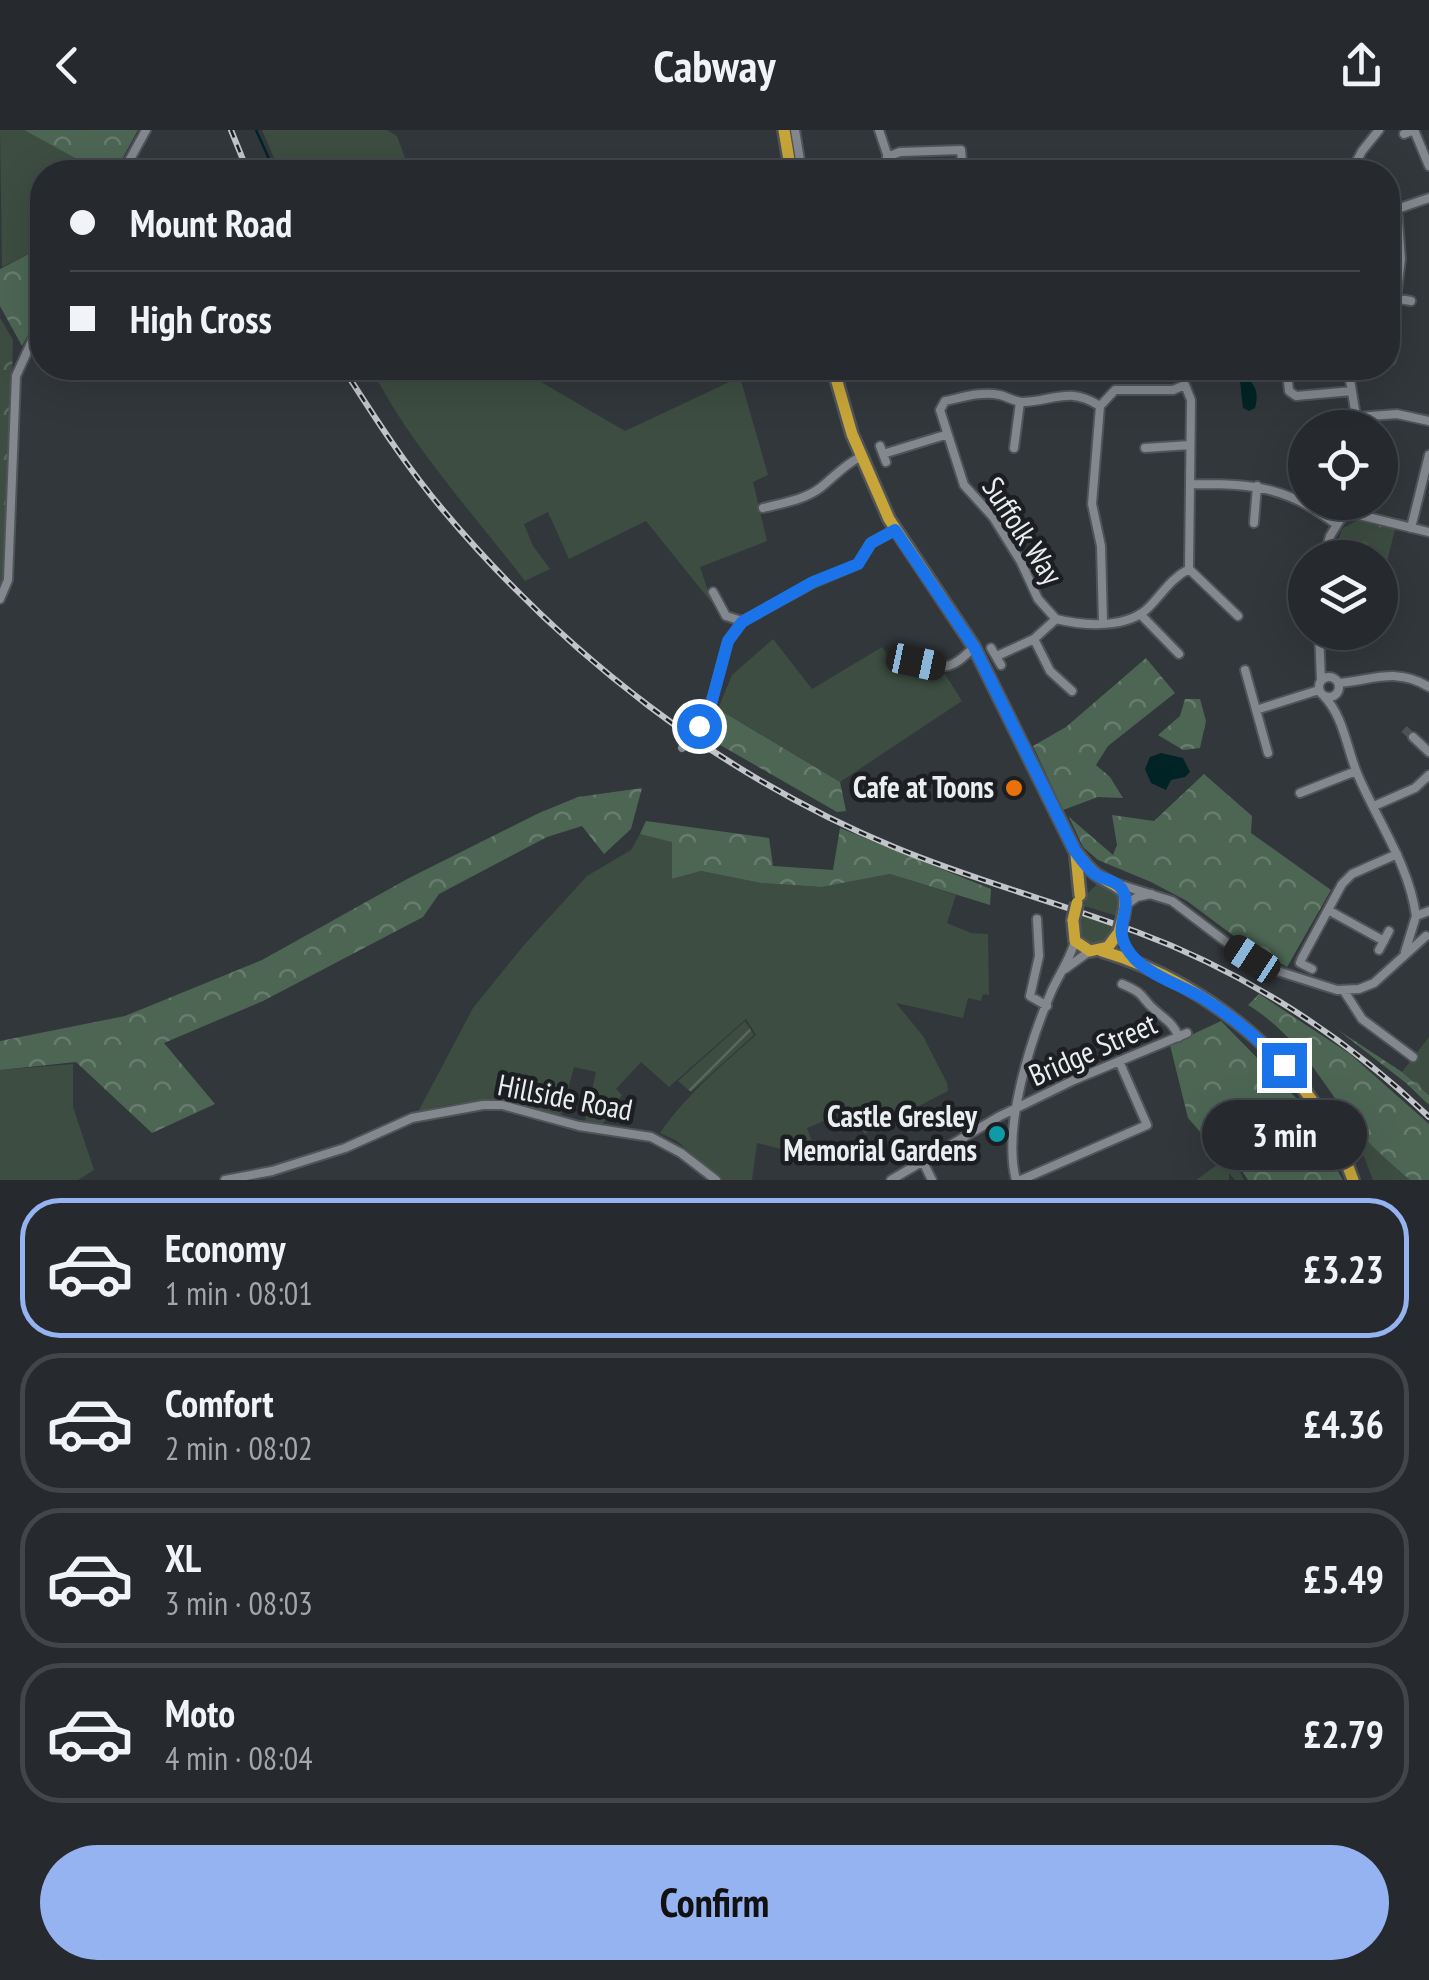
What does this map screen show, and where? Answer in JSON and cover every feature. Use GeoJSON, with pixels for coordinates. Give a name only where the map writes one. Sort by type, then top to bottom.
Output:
{"type":"FeatureCollection","features":[{"type":"Feature","properties":{"kind":"highway"},"geometry":{"type":"LineString","coordinates":[[784,130],[788,160]]}},
{"type":"Feature","properties":{"kind":"highway"},"geometry":{"type":"LineString","coordinates":[[837,380],[860,457],[895,530],[974,647],[1075,851],[1087,866],[1123,891],[1119,932],[1112,943],[1096,951]]}},
{"type":"Feature","properties":{"kind":"highway"},"geometry":{"type":"LineString","coordinates":[[1075,851],[1079,899],[1073,920],[1075,941],[1140,964],[1203,998],[1257,1038],[1284,1065],[1314,1106],[1339,1146],[1353,1180]]}},
{"type":"Feature","properties":{"kind":"highway"},"geometry":{"type":"LineString","coordinates":[[1079,899],[1094,882],[1104,879]]}},
{"type":"Feature","properties":{"kind":"highway"},"geometry":{"type":"LineString","coordinates":[[1119,932],[1128,952],[1140,964]]}},
{"type":"Feature","properties":{"kind":"street"},"geometry":{"type":"LineString","coordinates":[[130,160],[146,130]]}},
{"type":"Feature","properties":{"kind":"street"},"geometry":{"type":"LineString","coordinates":[[795,130],[800,160]]}},
{"type":"Feature","properties":{"kind":"street"},"geometry":{"type":"LineString","coordinates":[[880,130],[889,160]]}},
{"type":"Feature","properties":{"kind":"street"},"geometry":{"type":"LineString","coordinates":[[1358,160],[1379,130]]}},
{"type":"Feature","properties":{"kind":"street"},"geometry":{"type":"LineString","coordinates":[[1404,134],[1414,130],[1429,166]]}},
{"type":"Feature","properties":{"kind":"street"},"geometry":{"type":"LineString","coordinates":[[888,156],[900,152],[961,150],[962,160]]}},
{"type":"Feature","properties":{"kind":"street"},"geometry":{"type":"LineString","coordinates":[[1400,206],[1429,198]]}},
{"type":"Feature","properties":{"kind":"street"},"geometry":{"type":"LineString","coordinates":[[1400,299],[1411,300]]}},
{"type":"Feature","properties":{"kind":"street"},"geometry":{"type":"LineString","coordinates":[[0,599],[8,580],[16,376],[30,345]]}},
{"type":"Feature","properties":{"kind":"street"},"geometry":{"type":"LineString","coordinates":[[1103,623],[1101,546],[1092,504],[1100,406],[1115,390],[1174,390],[1188,380]]}},
{"type":"Feature","properties":{"kind":"street"},"geometry":{"type":"LineString","coordinates":[[1287,380],[1288,391],[1296,396],[1352,391]]}},
{"type":"Feature","properties":{"kind":"street"},"geometry":{"type":"LineString","coordinates":[[1350,380],[1356,410]]}},
{"type":"Feature","properties":{"kind":"street"},"geometry":{"type":"LineString","coordinates":[[1185,385],[1192,400],[1189,569],[1238,616]]}},
{"type":"Feature","properties":{"kind":"street"},"geometry":{"type":"LineString","coordinates":[[883,454],[945,435],[940,410],[945,401],[980,393],[1020,402],[1066,394],[1100,406]]}},
{"type":"Feature","properties":{"kind":"street"},"geometry":{"type":"LineString","coordinates":[[1014,448],[1020,402]]}},
{"type":"Feature","properties":{"kind":"street"},"geometry":{"type":"LineString","coordinates":[[1398,414],[1429,421]]}},
{"type":"Feature","properties":{"kind":"street","name":"Suffolk Way"},"geometry":{"type":"LineString","coordinates":[[945,435],[964,485],[993,517],[1038,599],[1056,619],[1103,623],[1130,621],[1141,615]]}},
{"type":"Feature","properties":{"kind":"street"},"geometry":{"type":"LineString","coordinates":[[1146,448],[1190,446]]}},
{"type":"Feature","properties":{"kind":"street"},"geometry":{"type":"LineString","coordinates":[[763,508],[818,490],[842,466],[860,457]]}},
{"type":"Feature","properties":{"kind":"street"},"geometry":{"type":"LineString","coordinates":[[1412,528],[1428,461]]}},
{"type":"Feature","properties":{"kind":"street"},"geometry":{"type":"LineString","coordinates":[[1190,484],[1257,486],[1288,497]]}},
{"type":"Feature","properties":{"kind":"street"},"geometry":{"type":"LineString","coordinates":[[1254,523],[1257,486]]}},
{"type":"Feature","properties":{"kind":"street"},"geometry":{"type":"LineString","coordinates":[[1325,520],[1330,536]]}},
{"type":"Feature","properties":{"kind":"street"},"geometry":{"type":"LineString","coordinates":[[1329,540],[1340,520]]}},
{"type":"Feature","properties":{"kind":"street"},"geometry":{"type":"LineString","coordinates":[[1379,520],[1429,532]]}},
{"type":"Feature","properties":{"kind":"street"},"geometry":{"type":"LineString","coordinates":[[682,748],[711,704],[728,641],[742,622],[813,582],[858,564],[871,543],[895,530]]}},
{"type":"Feature","properties":{"kind":"street"},"geometry":{"type":"LineString","coordinates":[[1179,654],[1141,615],[1173,577],[1189,569]]}},
{"type":"Feature","properties":{"kind":"street"},"geometry":{"type":"LineString","coordinates":[[713,592],[726,616],[742,622]]}},
{"type":"Feature","properties":{"kind":"street"},"geometry":{"type":"LineString","coordinates":[[996,657],[1034,638],[1056,619]]}},
{"type":"Feature","properties":{"kind":"street"},"geometry":{"type":"LineString","coordinates":[[1034,638],[1050,671],[1072,691]]}},
{"type":"Feature","properties":{"kind":"street"},"geometry":{"type":"LineString","coordinates":[[916,662],[943,668],[956,664],[974,647]]}},
{"type":"Feature","properties":{"kind":"street"},"geometry":{"type":"LineString","coordinates":[[1321,650],[1321,688],[1342,727],[1356,771],[1413,891],[1429,911],[1416,921],[1404,956]]}},
{"type":"Feature","properties":{"kind":"street"},"geometry":{"type":"LineString","coordinates":[[1322,658],[1337,683],[1342,727]]}},
{"type":"Feature","properties":{"kind":"street"},"geometry":{"type":"LineString","coordinates":[[1245,670],[1268,753]]}},
{"type":"Feature","properties":{"kind":"street"},"geometry":{"type":"LineString","coordinates":[[1256,710],[1337,683],[1399,674],[1429,686]]}},
{"type":"Feature","properties":{"kind":"street"},"geometry":{"type":"LineString","coordinates":[[1321,688],[1332,696],[1337,683]]}},
{"type":"Feature","properties":{"kind":"street"},"geometry":{"type":"LineString","coordinates":[[1413,738],[1429,752]]}},
{"type":"Feature","properties":{"kind":"street"},"geometry":{"type":"LineString","coordinates":[[1300,793],[1356,771]]}},
{"type":"Feature","properties":{"kind":"street"},"geometry":{"type":"LineString","coordinates":[[1374,806],[1415,788],[1429,775]]}},
{"type":"Feature","properties":{"kind":"street"},"geometry":{"type":"LineString","coordinates":[[1310,789],[1314,802]]}},
{"type":"Feature","properties":{"kind":"street"},"geometry":{"type":"LineString","coordinates":[[1312,968],[1300,963],[1342,884],[1352,874],[1397,854]]}},
{"type":"Feature","properties":{"kind":"street"},"geometry":{"type":"LineString","coordinates":[[1117,884],[1172,901],[1252,959],[1285,974],[1344,991],[1374,983],[1428,936]]}},
{"type":"Feature","properties":{"kind":"street"},"geometry":{"type":"LineString","coordinates":[[1413,891],[1419,934],[1428,936]]}},
{"type":"Feature","properties":{"kind":"street"},"geometry":{"type":"LineString","coordinates":[[1124,911],[1137,897],[1155,894]]}},
{"type":"Feature","properties":{"kind":"street"},"geometry":{"type":"LineString","coordinates":[[1328,910],[1382,945],[1389,931]]}},
{"type":"Feature","properties":{"kind":"street"},"geometry":{"type":"LineString","coordinates":[[1037,919],[1039,956],[1030,996],[1047,1006]]}},
{"type":"Feature","properties":{"kind":"street"},"geometry":{"type":"LineString","coordinates":[[1075,941],[1047,1006],[1026,1071],[1017,1110],[1013,1156],[1018,1180],[1147,1126],[1119,1061]]}},
{"type":"Feature","properties":{"kind":"street"},"geometry":{"type":"LineString","coordinates":[[1063,971],[1096,951]]}},
{"type":"Feature","properties":{"kind":"street","name":"Bridge Street"},"geometry":{"type":"LineString","coordinates":[[891,1180],[1000,1116],[1183,1035],[1170,1018],[1155,1010],[1143,993],[1122,984]]}},
{"type":"Feature","properties":{"kind":"street"},"geometry":{"type":"LineString","coordinates":[[1344,991],[1362,1018],[1413,1057]]}},
{"type":"Feature","properties":{"kind":"street","name":"Hillside Road"},"geometry":{"type":"LineString","coordinates":[[225,1180],[272,1171],[345,1148],[412,1118],[483,1105],[512,1107],[579,1126],[649,1137],[681,1152],[716,1180]]}},
{"type":"Feature","properties":{"kind":"street"},"geometry":{"type":"LineString","coordinates":[[923,1162],[932,1180]]}},
{"type":"Feature","properties":{"kind":"green space"},"geometry":{"type":"Polygon","coordinates":[[[0,130],[24,130],[80,160],[30,160],[30,253],[2,267],[0,130]]]}},
{"type":"Feature","properties":{"kind":"green space"},"geometry":{"type":"Polygon","coordinates":[[[24,130],[138,130],[122,160],[79,160],[24,130]]]}},
{"type":"Feature","properties":{"kind":"green space"},"geometry":{"type":"Polygon","coordinates":[[[262,130],[387,130],[397,136],[406,160],[275,160],[262,130]]]}},
{"type":"Feature","properties":{"kind":"green space"},"geometry":{"type":"Polygon","coordinates":[[[30,253],[30,331],[22,346],[0,306],[0,269],[30,253]]]}},
{"type":"Feature","properties":{"kind":"green space"},"geometry":{"type":"Polygon","coordinates":[[[0,318],[13,340],[6,575],[0,586],[0,318]]]}},
{"type":"Feature","properties":{"kind":"green space"},"geometry":{"type":"Polygon","coordinates":[[[378,380],[538,380],[625,431],[741,380],[768,475],[753,482],[767,541],[700,567],[712,603],[646,521],[569,559],[548,512],[524,524],[533,546],[550,569],[525,581],[423,451],[378,380]]]}},
{"type":"Feature","properties":{"kind":"green space"},"geometry":{"type":"Polygon","coordinates":[[[1358,520],[1395,529],[1392,540],[1338,540],[1342,529],[1358,520]]]}},
{"type":"Feature","properties":{"kind":"green space"},"geometry":{"type":"Polygon","coordinates":[[[773,639],[812,689],[882,647],[900,672],[909,664],[945,674],[962,701],[840,782],[718,709],[732,675],[773,639]]]}},
{"type":"Feature","properties":{"kind":"green space"},"geometry":{"type":"Polygon","coordinates":[[[1146,658],[1175,693],[1108,746],[1096,765],[1110,777],[1123,798],[1098,797],[1063,810],[1033,746],[1066,727],[1146,658]]]}},
{"type":"Feature","properties":{"kind":"green space"},"geometry":{"type":"Polygon","coordinates":[[[1185,699],[1200,699],[1206,721],[1200,748],[1183,750],[1158,735],[1180,716],[1185,699]]]}},
{"type":"Feature","properties":{"kind":"green space"},"geometry":{"type":"Polygon","coordinates":[[[718,709],[840,782],[846,811],[837,812],[701,734],[718,709]]]}},
{"type":"Feature","properties":{"kind":"green space"},"geometry":{"type":"Polygon","coordinates":[[[1204,774],[1252,816],[1251,833],[1331,890],[1287,967],[1242,942],[1187,901],[1098,860],[1083,847],[1069,817],[1113,855],[1117,845],[1112,815],[1154,821],[1204,774]]]}},
{"type":"Feature","properties":{"kind":"green space"},"geometry":{"type":"Polygon","coordinates":[[[642,788],[631,829],[604,854],[582,826],[547,837],[439,894],[423,917],[263,1001],[164,1043],[215,1104],[152,1133],[76,1062],[0,1070],[0,1041],[125,1016],[262,960],[409,878],[539,813],[578,797],[642,788]]]}},
{"type":"Feature","properties":{"kind":"green space"},"geometry":{"type":"Polygon","coordinates":[[[646,821],[769,838],[773,866],[833,870],[840,828],[991,889],[990,905],[890,874],[822,887],[761,883],[701,871],[672,879],[672,842],[640,834],[646,821]]]}},
{"type":"Feature","properties":{"kind":"green space"},"geometry":{"type":"Polygon","coordinates":[[[640,834],[672,841],[673,879],[701,871],[761,883],[822,887],[890,874],[956,895],[947,923],[971,933],[988,934],[989,995],[983,994],[981,1001],[968,998],[963,1018],[896,1003],[923,1036],[948,1091],[865,1134],[850,1110],[807,1128],[816,1152],[801,1154],[757,1143],[752,1180],[722,1180],[677,1141],[660,1133],[693,1093],[756,1035],[746,1019],[669,1087],[641,1062],[616,1089],[622,1095],[602,1125],[585,1121],[596,1072],[574,1067],[561,1115],[489,1102],[457,1103],[418,1112],[473,1008],[587,876],[631,850],[640,834]]]}},
{"type":"Feature","properties":{"kind":"green space"},"geometry":{"type":"Polygon","coordinates":[[[1098,883],[1109,883],[1119,890],[1117,916],[1081,905],[1098,883]]]}},
{"type":"Feature","properties":{"kind":"green space"},"geometry":{"type":"Polygon","coordinates":[[[1081,916],[1113,926],[1107,941],[1090,945],[1079,935],[1076,920],[1080,921],[1081,916]]]}},
{"type":"Feature","properties":{"kind":"green space"},"geometry":{"type":"Polygon","coordinates":[[[1259,994],[1350,1054],[1429,1124],[1429,1180],[1410,1180],[1363,1136],[1293,1042],[1248,1005],[1259,994]]]}},
{"type":"Feature","properties":{"kind":"green space"},"geometry":{"type":"Polygon","coordinates":[[[745,1021],[754,1035],[691,1092],[678,1081],[745,1021]]]}},
{"type":"Feature","properties":{"kind":"green space"},"geometry":{"type":"Polygon","coordinates":[[[1221,1021],[1298,1100],[1343,1180],[1248,1180],[1232,1156],[1224,1159],[1188,1118],[1170,1045],[1221,1021]]]}},
{"type":"Feature","properties":{"kind":"green space"},"geometry":{"type":"Polygon","coordinates":[[[1338,1030],[1402,1072],[1429,1095],[1429,1105],[1406,1083],[1338,1030]]]}},
{"type":"Feature","properties":{"kind":"green space"},"geometry":{"type":"Polygon","coordinates":[[[1429,1037],[1429,1095],[1402,1072],[1429,1037]]]}},
{"type":"Feature","properties":{"kind":"green space"},"geometry":{"type":"Polygon","coordinates":[[[73,1064],[73,1107],[94,1170],[78,1180],[0,1180],[0,1070],[73,1064]]]}},
{"type":"Feature","properties":{"kind":"green space"},"geometry":{"type":"Polygon","coordinates":[[[1351,1123],[1410,1180],[1373,1180],[1351,1123]]]}},
{"type":"Feature","properties":{"kind":"green space"},"geometry":{"type":"Polygon","coordinates":[[[1231,1155],[1244,1180],[1235,1180],[1229,1173],[1229,1180],[1196,1180],[1231,1155]]]}},
{"type":"Feature","properties":{"kind":"shaded area"},"geometry":{"type":"Polygon","coordinates":[[[1247,380],[1255,388],[1255,408],[1249,411],[1243,408],[1240,381],[1247,380]]]}},
{"type":"Feature","properties":{"kind":"shaded area"},"geometry":{"type":"Polygon","coordinates":[[[1161,753],[1183,758],[1190,772],[1171,780],[1166,790],[1151,783],[1145,769],[1150,757],[1161,753]]]}},
{"type":"Feature","properties":{"kind":"waterway"},"geometry":{"type":"LineString","coordinates":[[256,130],[270,160]]}},
{"type":"Feature","properties":{"kind":"tunnel"},"geometry":{"type":"LineString","coordinates":[[1404,729],[1413,737]]}},
{"type":"Feature","properties":{"kind":"railway"},"geometry":{"type":"LineString","coordinates":[[231,130],[243,160]]}},
{"type":"Feature","properties":{"kind":"railway"},"geometry":{"type":"LineString","coordinates":[[351,380],[416,476],[490,563],[593,661],[706,747],[829,818],[894,847],[1137,932],[1217,967],[1329,1034],[1429,1117]]}},
{"type":"Feature","properties":{"kind":"place","name":"Cafe at Toons"},"geometry":{"type":"Point","coordinates":[1014,788]}},
{"type":"Feature","properties":{"kind":"place","name":"Castle Gresley Memorial Gardens"},"geometry":{"type":"Point","coordinates":[997,1134]}},
{"type":"Feature","properties":{"kind":"route"},"geometry":{"type":"LineString","coordinates":[[699,726],[711,704],[728,641],[742,622],[813,582],[858,564],[871,543],[895,530],[974,647],[1075,851],[1095,874],[1123,891],[1126,905],[1119,932],[1128,952],[1140,964],[1203,998],[1257,1038],[1284,1065]]}}]}
